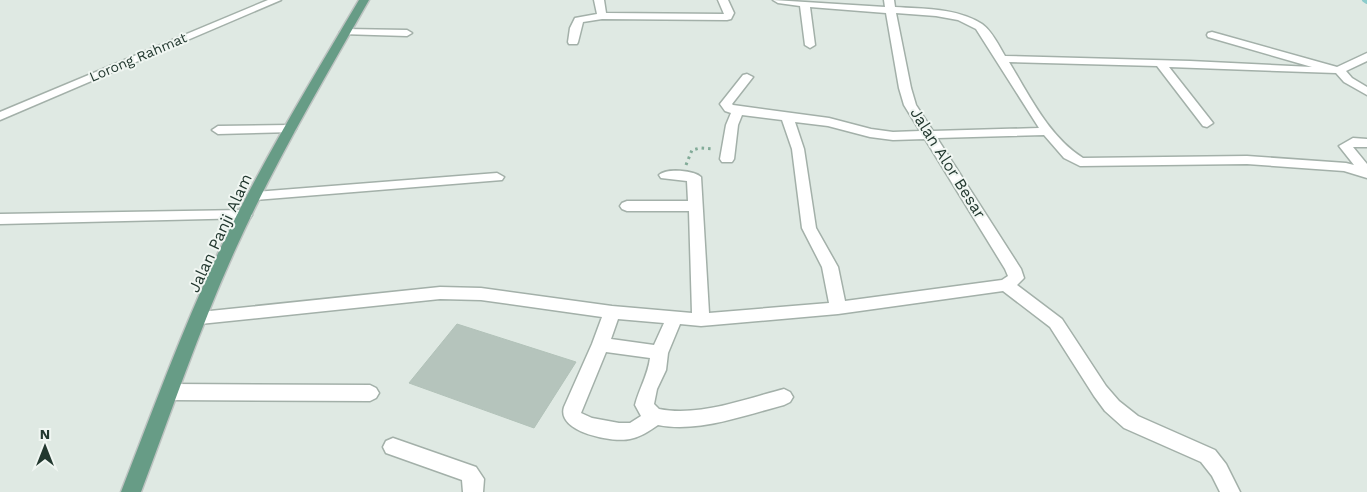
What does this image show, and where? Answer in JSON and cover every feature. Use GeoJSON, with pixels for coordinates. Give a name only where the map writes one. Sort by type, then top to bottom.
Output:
{"type":"FeatureCollection","features":[{"type":"Feature","properties":{"kind":"main road","name":"Jalan Panji Alam"},"geometry":{"type":"LineString","coordinates":[[131,492],[200,318],[245,215],[290,129],[364,0]]}},
{"type":"Feature","properties":{"kind":"street","name":"Lorong Rahmat"},"geometry":{"type":"LineString","coordinates":[[0,116],[276,0]]}},
{"type":"Feature","properties":{"kind":"street"},"geometry":{"type":"LineString","coordinates":[[599,0],[602,16]]}},
{"type":"Feature","properties":{"kind":"street"},"geometry":{"type":"LineString","coordinates":[[573,42],[575,28],[579,20],[602,16],[727,17],[730,13],[723,0]]}},
{"type":"Feature","properties":{"kind":"street"},"geometry":{"type":"LineString","coordinates":[[778,0],[805,4],[889,5],[960,18],[980,27],[1048,131],[1069,157],[1080,162],[1247,160],[1346,167],[1367,173]]}},
{"type":"Feature","properties":{"kind":"street"},"geometry":{"type":"LineString","coordinates":[[805,4],[810,45]]}},
{"type":"Feature","properties":{"kind":"street","name":"Jalan Alor Besar"},"geometry":{"type":"LineString","coordinates":[[889,5],[910,105],[974,204],[1013,269],[1016,278],[1006,285]]}},
{"type":"Feature","properties":{"kind":"street"},"geometry":{"type":"LineString","coordinates":[[345,32],[407,33]]}},
{"type":"Feature","properties":{"kind":"street"},"geometry":{"type":"LineString","coordinates":[[1212,35],[1340,71],[1348,80],[1367,92]]}},
{"type":"Feature","properties":{"kind":"street"},"geometry":{"type":"LineString","coordinates":[[1002,59],[1160,63],[1340,71],[1367,56]]}},
{"type":"Feature","properties":{"kind":"street"},"geometry":{"type":"LineString","coordinates":[[1160,63],[1207,123]]}},
{"type":"Feature","properties":{"kind":"street"},"geometry":{"type":"LineString","coordinates":[[747,77],[726,104],[729,108],[738,111],[829,122],[870,133],[892,136],[1048,131]]}},
{"type":"Feature","properties":{"kind":"street"},"geometry":{"type":"LineString","coordinates":[[728,155],[732,125],[738,111]]}},
{"type":"Feature","properties":{"kind":"street"},"geometry":{"type":"LineString","coordinates":[[787,117],[798,149],[809,228],[812,237],[821,247],[829,263],[838,308]]}},
{"type":"Feature","properties":{"kind":"street"},"geometry":{"type":"LineString","coordinates":[[218,130],[290,129]]}},
{"type":"Feature","properties":{"kind":"street"},"geometry":{"type":"LineString","coordinates":[[1367,143],[1353,142],[1346,146],[1367,173]]}},
{"type":"Feature","properties":{"kind":"street"},"geometry":{"type":"LineString","coordinates":[[666,175],[694,177],[700,320]]}},
{"type":"Feature","properties":{"kind":"street"},"geometry":{"type":"LineString","coordinates":[[255,196],[497,177]]}},
{"type":"Feature","properties":{"kind":"street"},"geometry":{"type":"LineString","coordinates":[[627,206],[696,206]]}},
{"type":"Feature","properties":{"kind":"street"},"geometry":{"type":"LineString","coordinates":[[0,219],[245,215]]}},
{"type":"Feature","properties":{"kind":"street"},"geometry":{"type":"LineString","coordinates":[[200,318],[440,294],[481,294],[612,312],[700,320],[838,308],[1006,285],[1059,326],[1100,391],[1122,415],[1131,422],[1208,456],[1220,470],[1230,492]]}},
{"type":"Feature","properties":{"kind":"street"},"geometry":{"type":"LineString","coordinates":[[612,312],[601,344],[575,403],[572,412],[573,417],[578,421],[618,433],[630,432],[644,426],[655,416]]}},
{"type":"Feature","properties":{"kind":"street"},"geometry":{"type":"LineString","coordinates":[[674,318],[659,353],[657,370],[648,389],[644,405],[655,416],[674,418],[699,417],[784,397]]}},
{"type":"Feature","properties":{"kind":"street"},"geometry":{"type":"LineString","coordinates":[[601,344],[659,353]]}},
{"type":"Feature","properties":{"kind":"street"},"geometry":{"type":"LineString","coordinates":[[170,392],[370,393]]}},
{"type":"Feature","properties":{"kind":"street"},"geometry":{"type":"LineString","coordinates":[[393,447],[469,473],[474,479],[473,492]]}},
{"type":"Feature","properties":{"kind":"path"},"geometry":{"type":"LineString","coordinates":[[684,175],[688,156],[692,150],[700,148],[728,155]]}},
{"type":"Feature","properties":{"kind":"building"},"geometry":{"type":"Polygon","coordinates":[[[457,324],[576,362],[534,428],[409,383],[457,324]]]}}]}
